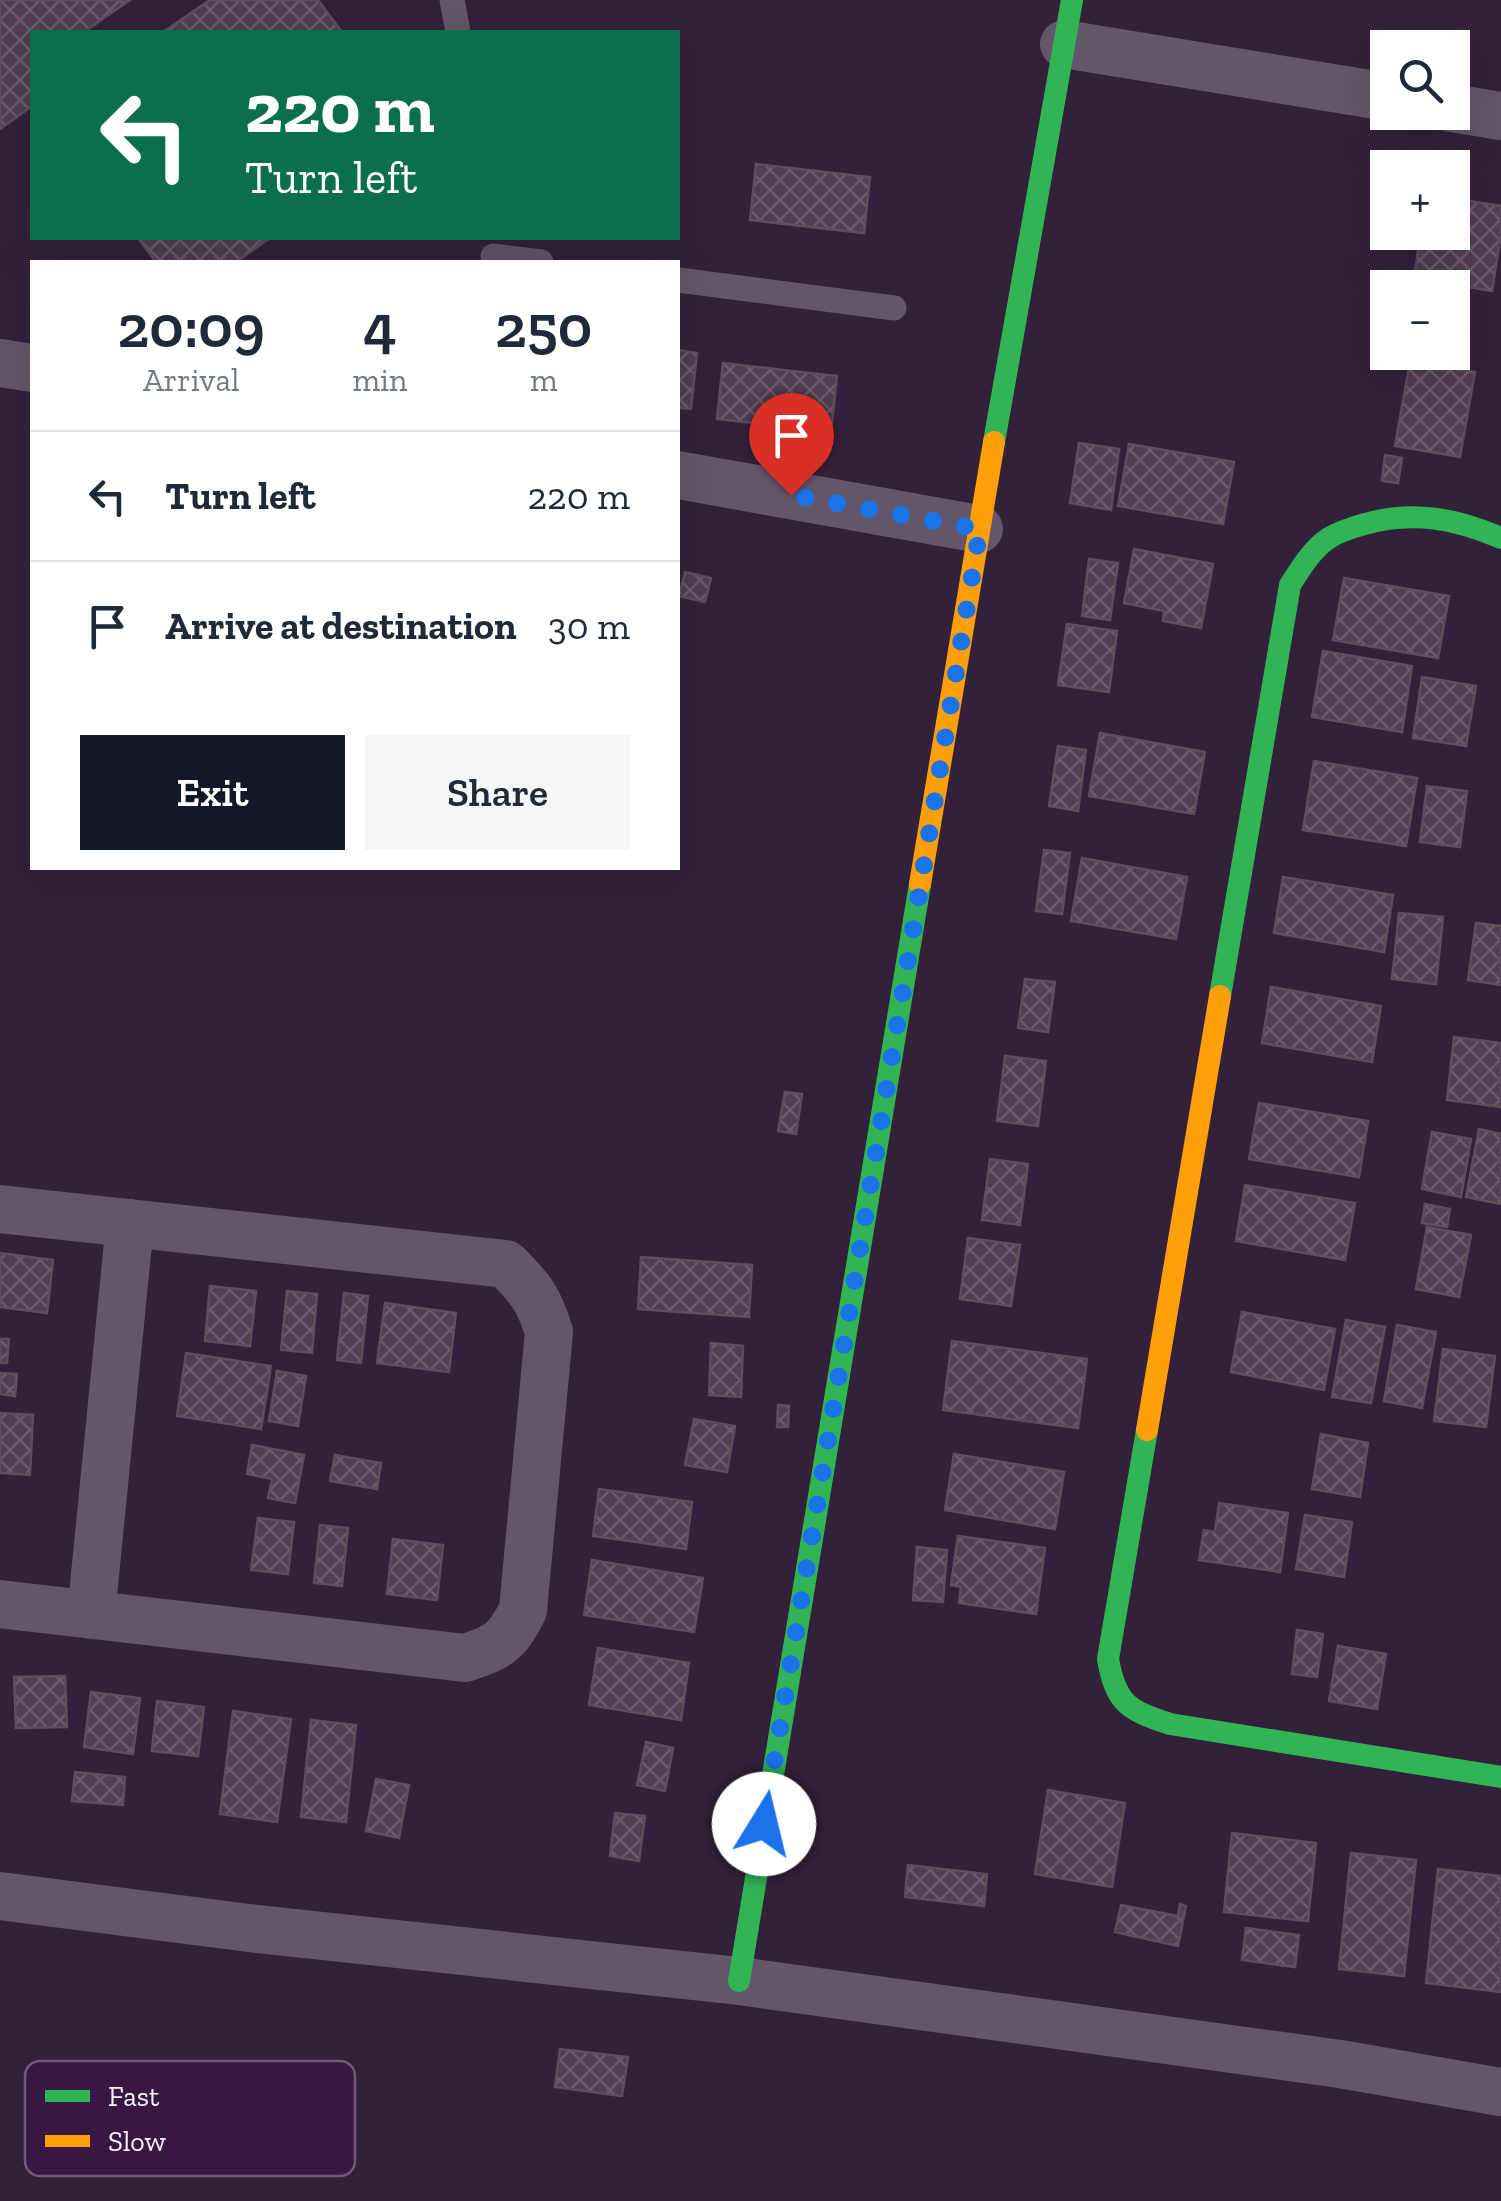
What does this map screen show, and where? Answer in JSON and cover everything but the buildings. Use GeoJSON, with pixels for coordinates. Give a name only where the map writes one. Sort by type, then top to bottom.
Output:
{"type":"FeatureCollection","features":[{"type":"Feature","properties":{"kind":"street"},"geometry":{"type":"LineString","coordinates":[[738,1981],[1068,22],[1370,94]]}},
{"type":"Feature","properties":{"kind":"street"},"geometry":{"type":"LineString","coordinates":[[1470,111],[1501,116]]}},
{"type":"Feature","properties":{"kind":"street"},"geometry":{"type":"LineString","coordinates":[[0,363],[30,368]]}},
{"type":"Feature","properties":{"kind":"street"},"geometry":{"type":"LineString","coordinates":[[680,474],[980,529]]}},
{"type":"Feature","properties":{"kind":"street"},"geometry":{"type":"LineString","coordinates":[[1501,538],[1474,525],[1431,516],[1379,519],[1332,536],[1307,558],[1290,586],[1108,1659],[1112,1687],[1124,1704],[1170,1724],[1501,1778]]}},
{"type":"Feature","properties":{"kind":"street"},"geometry":{"type":"LineString","coordinates":[[0,1209],[506,1264],[541,1306],[549,1332],[523,1610],[511,1634],[488,1651],[465,1658],[0,1604]]}},
{"type":"Feature","properties":{"kind":"street"},"geometry":{"type":"LineString","coordinates":[[92,1615],[130,1222]]}},
{"type":"Feature","properties":{"kind":"street"},"geometry":{"type":"LineString","coordinates":[[0,1896],[738,1981],[1340,2064],[1501,2092]]}},
{"type":"Feature","properties":{"kind":"lane"},"geometry":{"type":"LineString","coordinates":[[452,0],[458,30]]}},
{"type":"Feature","properties":{"kind":"lane"},"geometry":{"type":"LineString","coordinates":[[492,252],[532,260]]}},
{"type":"Feature","properties":{"kind":"lane"},"geometry":{"type":"LineString","coordinates":[[680,280],[894,308]]}},
{"type":"Feature","properties":{"kind":"traffic: fast"},"geometry":{"type":"LineString","coordinates":[[994,442],[1072,0]]}},
{"type":"Feature","properties":{"kind":"traffic: fast"},"geometry":{"type":"LineString","coordinates":[[1220,996],[1290,585],[1323,542],[1338,533],[1383,520],[1434,519],[1501,538]]}},
{"type":"Feature","properties":{"kind":"traffic: fast"},"geometry":{"type":"LineString","coordinates":[[739,1981],[920,884]]}},
{"type":"Feature","properties":{"kind":"traffic: fast"},"geometry":{"type":"LineString","coordinates":[[1147,1430],[1108,1659],[1115,1686],[1126,1703],[1170,1724],[1501,1777]]}},
{"type":"Feature","properties":{"kind":"traffic: slow"},"geometry":{"type":"LineString","coordinates":[[920,884],[994,442]]}},
{"type":"Feature","properties":{"kind":"traffic: slow"},"geometry":{"type":"LineString","coordinates":[[1147,1430],[1220,996]]}},
{"type":"Feature","properties":{"kind":"route"},"geometry":{"type":"LineString","coordinates":[[764,1824],[980,529],[791,495]]}}]}
